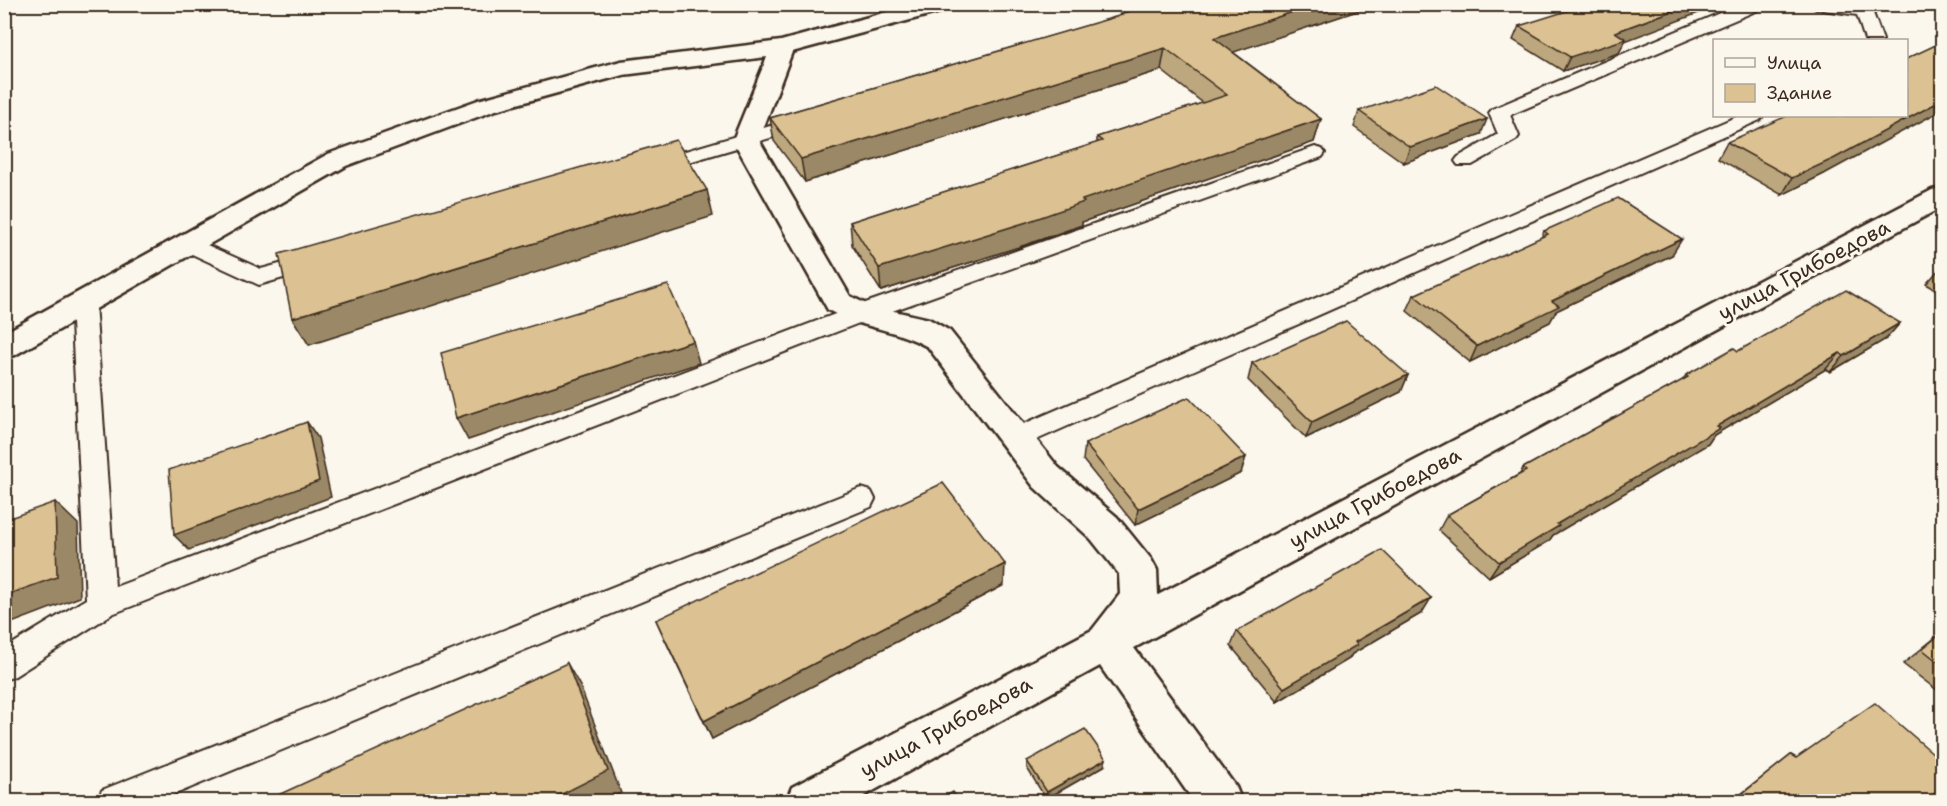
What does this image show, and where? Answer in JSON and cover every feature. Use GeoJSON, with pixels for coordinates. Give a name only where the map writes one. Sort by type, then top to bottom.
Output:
{"type":"FeatureCollection","features":[{"type":"Feature","properties":{"kind":"street"},"geometry":{"type":"LineString","coordinates":[[4,347],[337,160],[487,105],[621,68],[782,48],[943,4]]}},
{"type":"Feature","properties":{"kind":"street"},"geometry":{"type":"LineString","coordinates":[[782,48],[746,140],[839,303],[859,314],[918,327],[939,339],[1046,477],[1104,528],[1138,570],[1139,598],[1106,642],[1220,801]]}},
{"type":"Feature","properties":{"kind":"street","name":"улица Грибоедова"},"geometry":{"type":"LineString","coordinates":[[808,801],[1942,196]]}},
{"type":"Feature","properties":{"kind":"lane"},"geometry":{"type":"LineString","coordinates":[[1464,161],[1509,136],[1499,113],[1757,4]]}},
{"type":"Feature","properties":{"kind":"lane"},"geometry":{"type":"LineString","coordinates":[[1816,4],[1871,8],[1874,39]]}},
{"type":"Feature","properties":{"kind":"lane"},"geometry":{"type":"LineString","coordinates":[[633,172],[825,115]]}},
{"type":"Feature","properties":{"kind":"lane"},"geometry":{"type":"LineString","coordinates":[[1016,438],[1751,117]]}},
{"type":"Feature","properties":{"kind":"lane"},"geometry":{"type":"LineString","coordinates":[[4,666],[101,604],[859,314],[1315,153]]}},
{"type":"Feature","properties":{"kind":"lane"},"geometry":{"type":"LineString","coordinates":[[189,244],[259,277],[338,255]]}},
{"type":"Feature","properties":{"kind":"lane"},"geometry":{"type":"LineString","coordinates":[[83,303],[101,604]]}},
{"type":"Feature","properties":{"kind":"lane"},"geometry":{"type":"LineString","coordinates":[[114,801],[141,795],[861,499]]}},
{"type":"Feature","properties":{"kind":"building"},"geometry":{"type":"Polygon","coordinates":[[[1152,4],[1317,4],[1214,38],[1321,119],[1082,200],[1084,202],[1027,222],[879,268],[850,222],[1102,141],[1097,137],[1227,95],[1165,48],[801,159],[770,118],[1122,15],[1120,14],[1152,4]]]}},
{"type":"Feature","properties":{"kind":"building"},"geometry":{"type":"Polygon","coordinates":[[[1589,4],[1691,4],[1615,32],[1626,39],[1570,57],[1519,26],[1589,4]]]}},
{"type":"Feature","properties":{"kind":"building"},"geometry":{"type":"Polygon","coordinates":[[[1942,42],[1942,100],[1835,158],[1792,178],[1727,142],[1785,117],[1908,117],[1908,58],[1942,42]]]}},
{"type":"Feature","properties":{"kind":"building"},"geometry":{"type":"Polygon","coordinates":[[[1436,85],[1487,119],[1410,147],[1359,111],[1436,85]]]}},
{"type":"Feature","properties":{"kind":"building"},"geometry":{"type":"Polygon","coordinates":[[[676,140],[707,190],[292,318],[279,254],[676,140]]]}},
{"type":"Feature","properties":{"kind":"building"},"geometry":{"type":"Polygon","coordinates":[[[1618,198],[1682,239],[1552,301],[1559,306],[1477,346],[1414,295],[1548,234],[1544,231],[1618,198]]]}},
{"type":"Feature","properties":{"kind":"building"},"geometry":{"type":"Polygon","coordinates":[[[668,285],[693,341],[456,418],[441,353],[668,285]]]}},
{"type":"Feature","properties":{"kind":"building"},"geometry":{"type":"Polygon","coordinates":[[[1846,290],[1900,323],[1844,356],[1840,353],[1717,426],[1720,428],[1557,524],[1559,526],[1499,562],[1447,515],[1526,471],[1523,468],[1688,377],[1686,375],[1734,348],[1738,351],[1846,290]]]}},
{"type":"Feature","properties":{"kind":"building"},"geometry":{"type":"Polygon","coordinates":[[[1346,321],[1408,375],[1312,422],[1252,363],[1346,321]]]}},
{"type":"Feature","properties":{"kind":"building"},"geometry":{"type":"Polygon","coordinates":[[[1189,397],[1246,457],[1138,509],[1085,444],[1189,397]]]}},
{"type":"Feature","properties":{"kind":"building"},"geometry":{"type":"Polygon","coordinates":[[[307,422],[319,481],[174,535],[169,470],[307,422]]]}},
{"type":"Feature","properties":{"kind":"building"},"geometry":{"type":"Polygon","coordinates":[[[943,483],[1005,564],[704,721],[656,620],[943,483]]]}},
{"type":"Feature","properties":{"kind":"building"},"geometry":{"type":"Polygon","coordinates":[[[55,502],[57,577],[4,596],[4,520],[55,502]]]}},
{"type":"Feature","properties":{"kind":"building"},"geometry":{"type":"Polygon","coordinates":[[[1382,550],[1431,598],[1355,642],[1357,645],[1284,688],[1237,631],[1382,550]]]}},
{"type":"Feature","properties":{"kind":"building"},"geometry":{"type":"Polygon","coordinates":[[[1942,633],[1942,665],[1922,649],[1942,633]]]}},
{"type":"Feature","properties":{"kind":"building"},"geometry":{"type":"Polygon","coordinates":[[[567,663],[608,771],[548,801],[265,801],[567,663]]]}},
{"type":"Feature","properties":{"kind":"building"},"geometry":{"type":"Polygon","coordinates":[[[1875,703],[1942,761],[1942,788],[1924,801],[1752,801],[1743,793],[1791,755],[1796,758],[1875,703]]]}},
{"type":"Feature","properties":{"kind":"building"},"geometry":{"type":"Polygon","coordinates":[[[1085,729],[1106,759],[1047,792],[1027,761],[1085,729]]]}},
{"type":"Feature","properties":{"kind":"building"},"geometry":{"type":"Polygon","coordinates":[[[953,792],[959,801],[937,801],[953,792]]]}}]}
